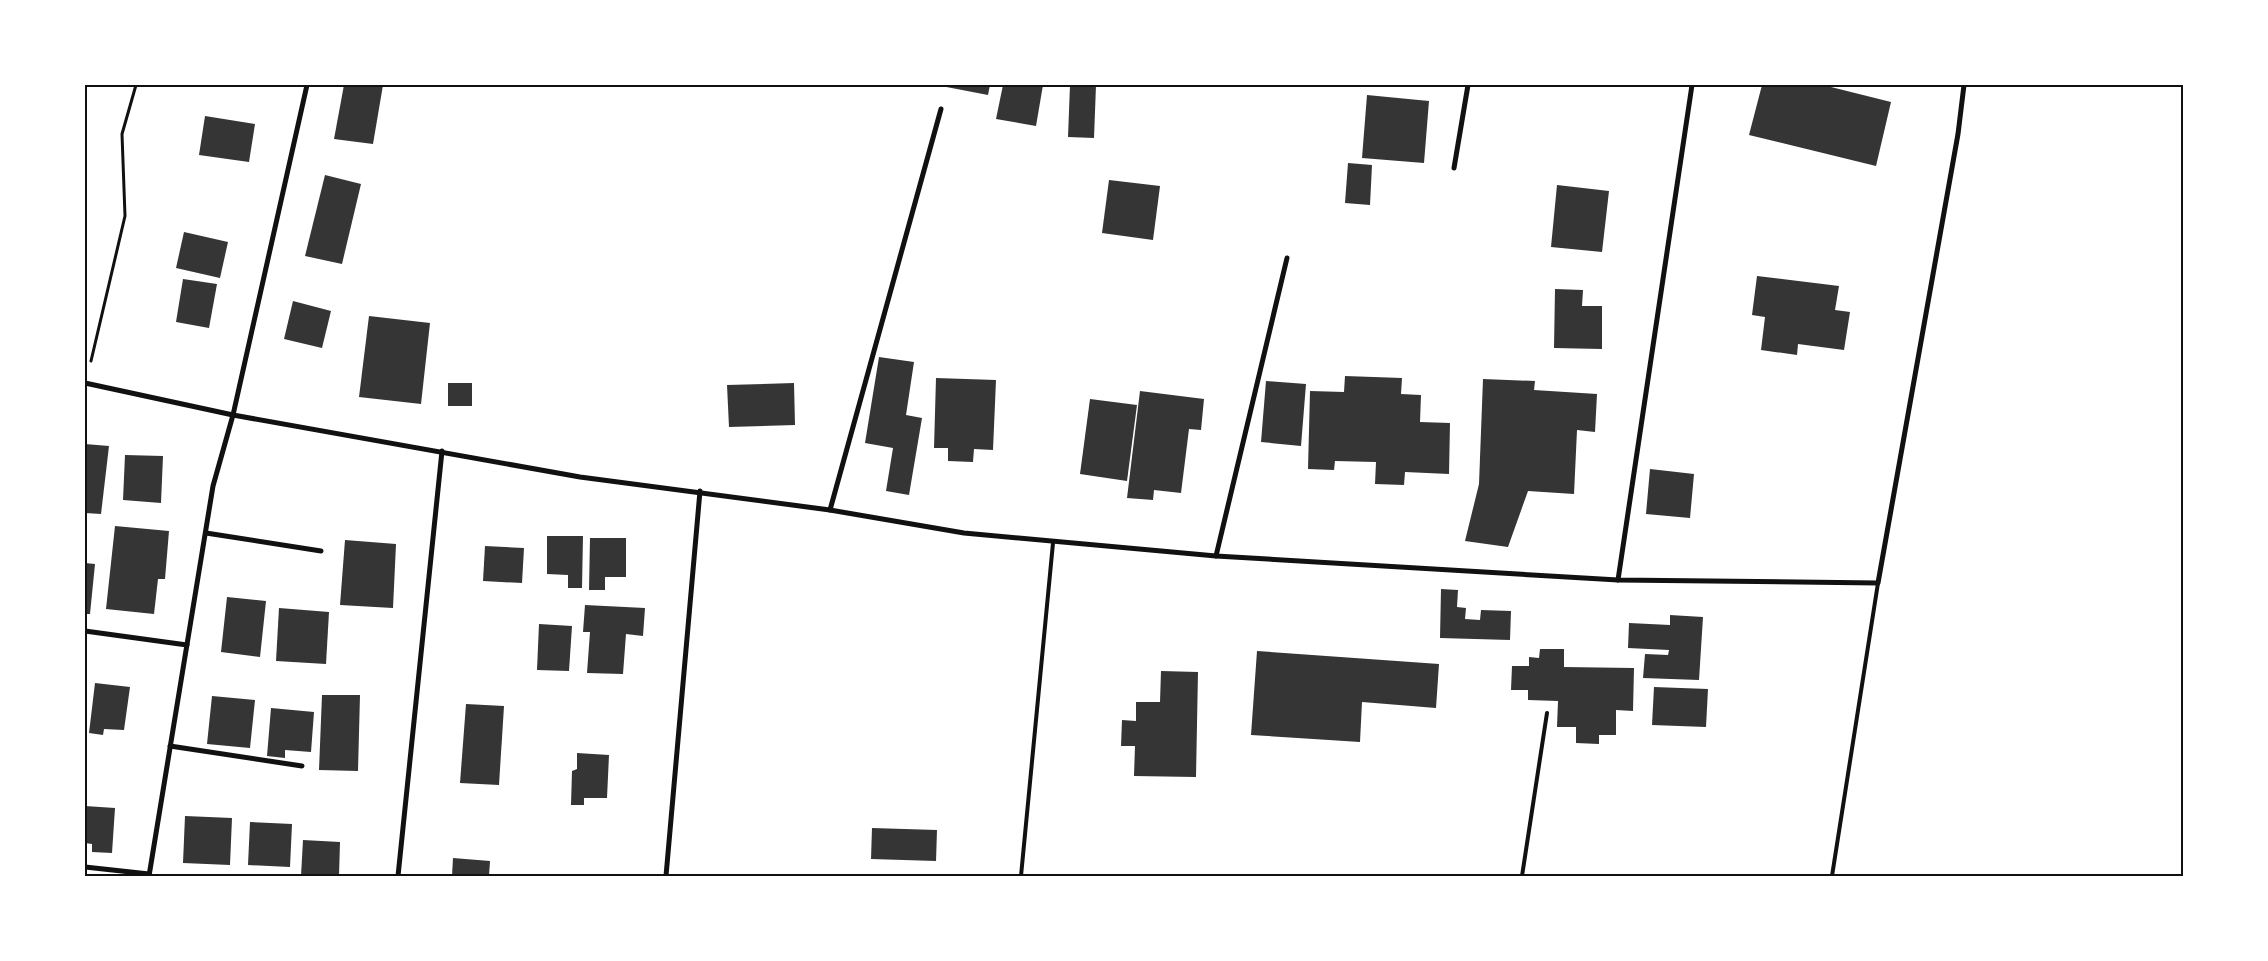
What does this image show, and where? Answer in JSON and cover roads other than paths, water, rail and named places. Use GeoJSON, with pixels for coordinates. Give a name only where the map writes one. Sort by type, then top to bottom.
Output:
{"type":"FeatureCollection","features":[{"type":"Feature","properties":{"kind":"street"},"geometry":{"type":"LineString","coordinates":[[85,867],[149,875],[213,486],[233,415],[307,85]]}},
{"type":"Feature","properties":{"kind":"street"},"geometry":{"type":"LineString","coordinates":[[1454,168],[1468,85]]}},
{"type":"Feature","properties":{"kind":"street"},"geometry":{"type":"LineString","coordinates":[[1618,580],[1692,85]]}},
{"type":"Feature","properties":{"kind":"street"},"geometry":{"type":"LineString","coordinates":[[86,383],[233,415],[580,477],[700,491],[830,510],[964,533],[1053,543],[1216,556],[1618,580],[1878,583],[1958,134],[1964,85]]}},
{"type":"Feature","properties":{"kind":"street"},"geometry":{"type":"LineString","coordinates":[[830,510],[941,109]]}},
{"type":"Feature","properties":{"kind":"street"},"geometry":{"type":"LineString","coordinates":[[1216,556],[1288,258]]}},
{"type":"Feature","properties":{"kind":"street"},"geometry":{"type":"LineString","coordinates":[[398,876],[442,451]]}},
{"type":"Feature","properties":{"kind":"street"},"geometry":{"type":"LineString","coordinates":[[666,876],[700,491]]}},
{"type":"Feature","properties":{"kind":"street"},"geometry":{"type":"LineString","coordinates":[[206,533],[321,551]]}},
{"type":"Feature","properties":{"kind":"street"},"geometry":{"type":"LineString","coordinates":[[85,631],[187,645]]}},
{"type":"Feature","properties":{"kind":"street"},"geometry":{"type":"LineString","coordinates":[[170,746],[302,766]]}},
{"type":"Feature","properties":{"kind":"lane"},"geometry":{"type":"LineString","coordinates":[[1021,876],[1053,543]]}},
{"type":"Feature","properties":{"kind":"lane"},"geometry":{"type":"LineString","coordinates":[[1832,876],[1878,583]]}},
{"type":"Feature","properties":{"kind":"lane"},"geometry":{"type":"LineString","coordinates":[[1522,876],[1547,713]]}}]}
